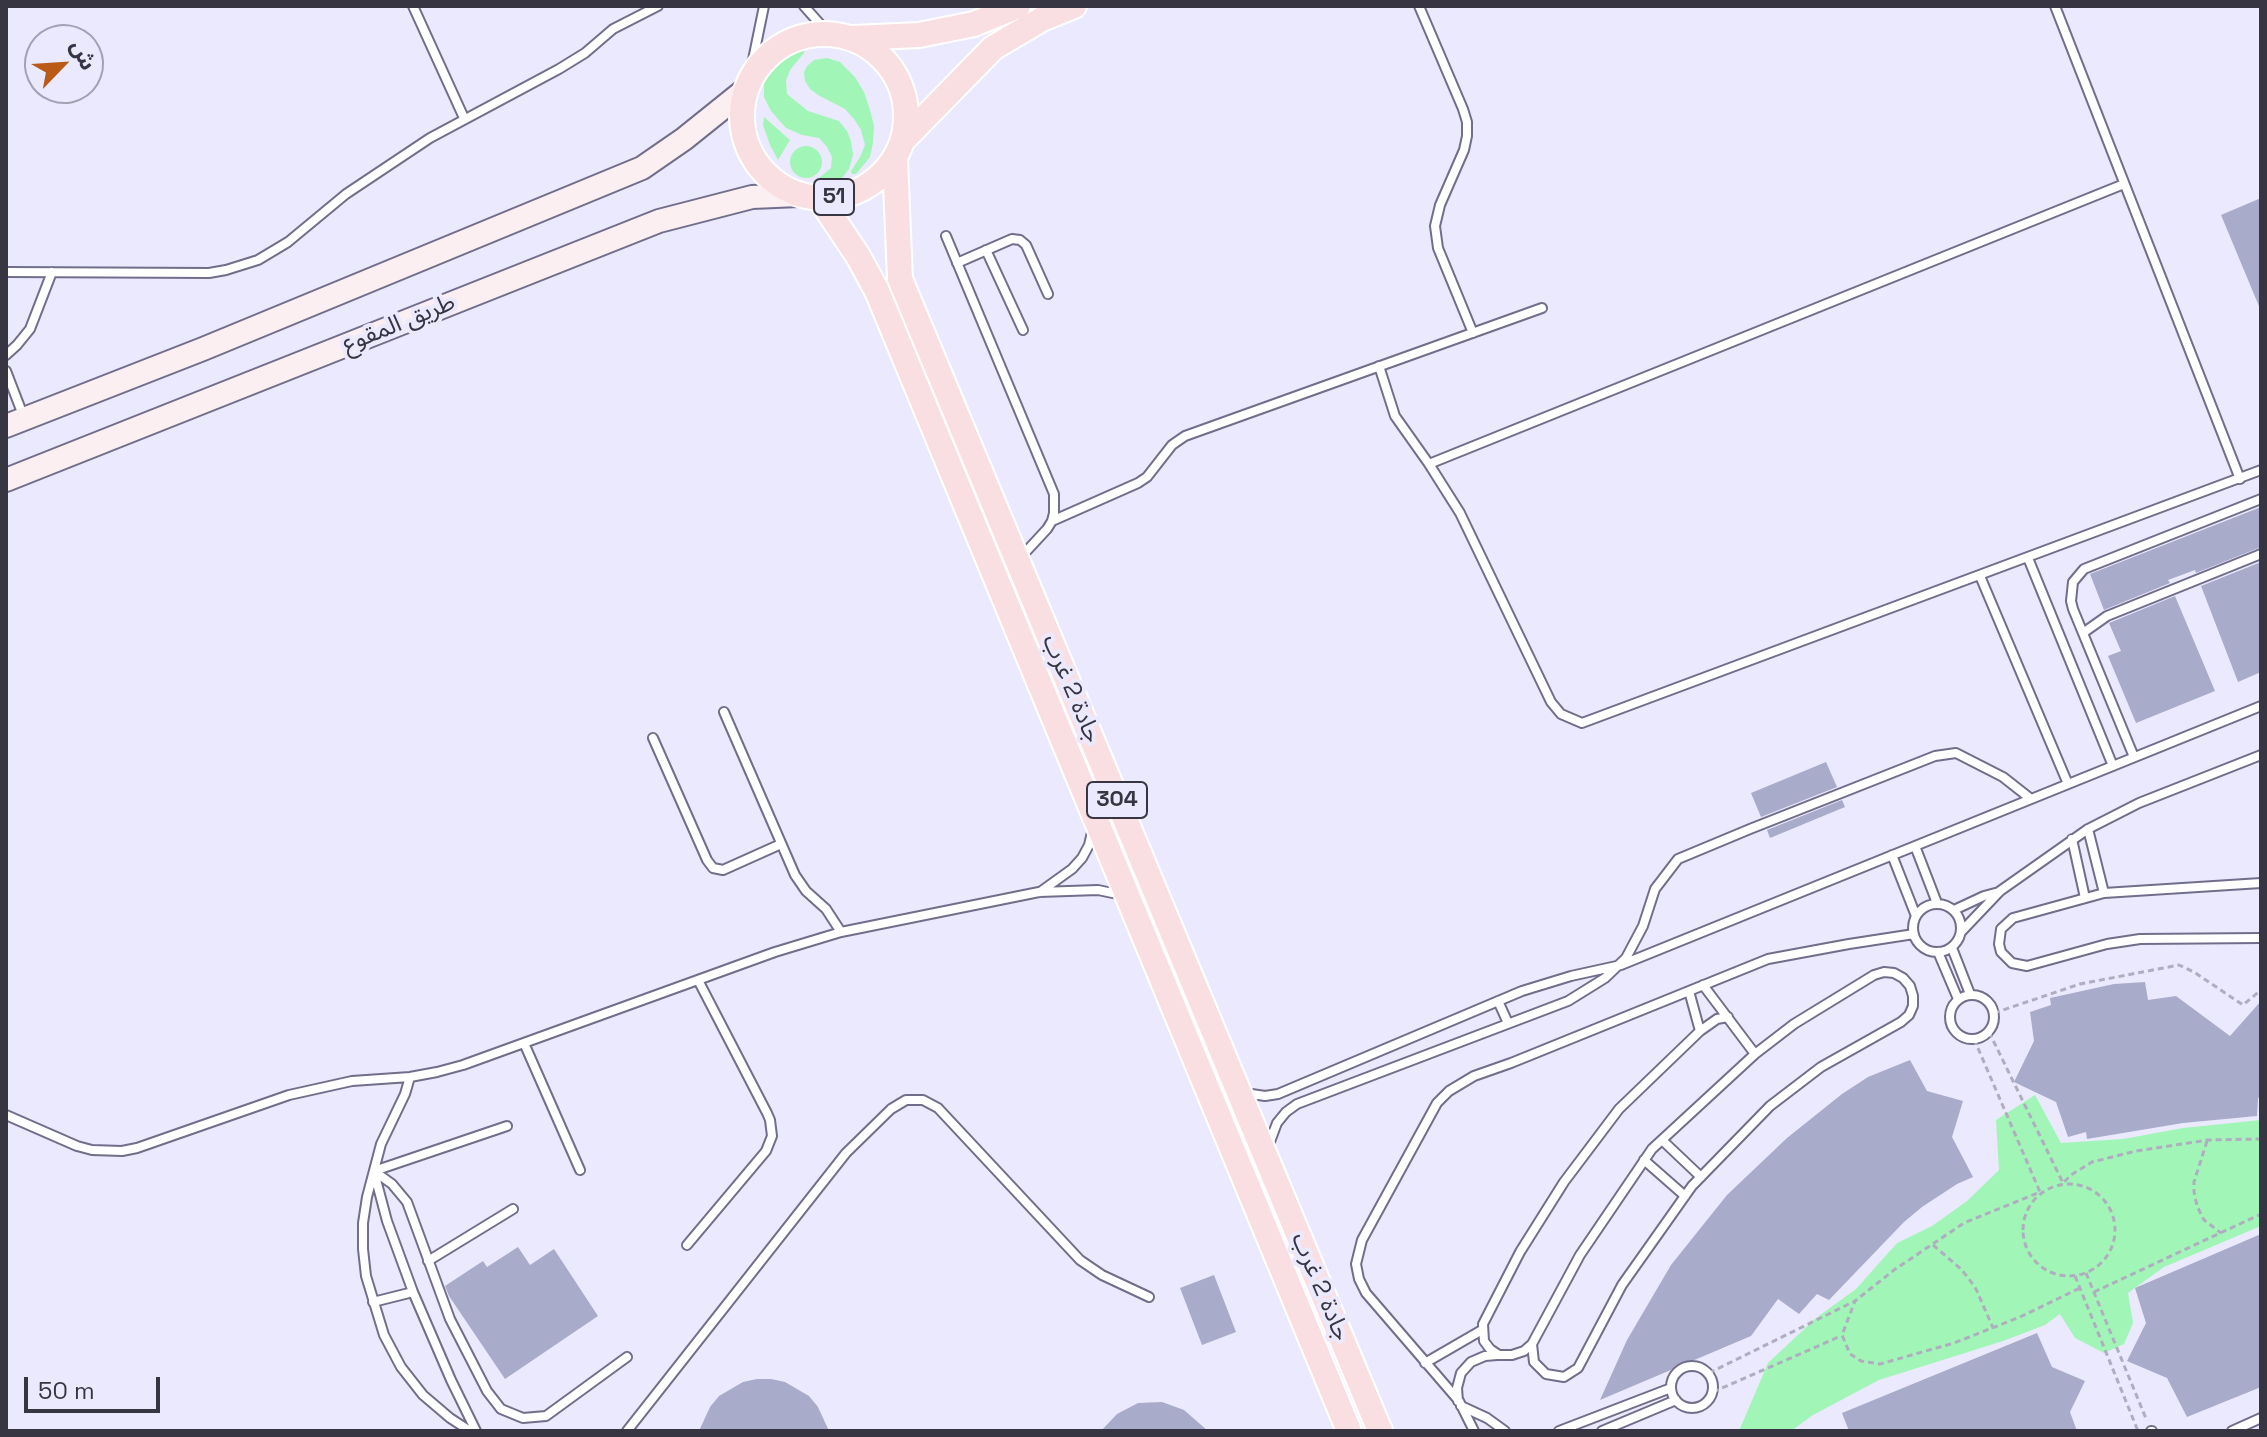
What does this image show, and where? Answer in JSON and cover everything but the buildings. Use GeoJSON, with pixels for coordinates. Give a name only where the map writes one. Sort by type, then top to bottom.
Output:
{"type":"FeatureCollection","features":[{"type":"Feature","properties":{"kind":"main road"},"geometry":{"type":"LineString","coordinates":[[746,87],[763,60],[786,42],[814,34],[919,35],[974,24],[1018,6]]}},
{"type":"Feature","properties":{"kind":"main road","name":"51"},"geometry":{"type":"LineString","coordinates":[[746,87],[742,116],[746,142],[757,165],[776,183],[809,197],[849,195],[875,182],[899,149],[993,48],[1042,19],[1074,6]]}},
{"type":"Feature","properties":{"kind":"main road"},"geometry":{"type":"LineString","coordinates":[[840,36],[874,50],[891,68],[903,90],[907,114],[899,149]]}},
{"type":"Feature","properties":{"kind":"main road","name":"جادة 2 غرب"},"geometry":{"type":"LineString","coordinates":[[899,149],[900,279],[1380,1431]]}},
{"type":"Feature","properties":{"kind":"main road","name":"جادة 2 غرب"},"geometry":{"type":"LineString","coordinates":[[809,197],[858,256],[877,291],[1349,1431]]}},
{"type":"Feature","properties":{"kind":"street"},"geometry":{"type":"LineString","coordinates":[[16,422],[203,349],[642,168],[684,139],[746,87]]}},
{"type":"Feature","properties":{"kind":"street","name":"طريق المقوع"},"geometry":{"type":"LineString","coordinates":[[6,480],[659,221],[752,197],[809,197]]}},
{"type":"Feature","properties":{"kind":"lane"},"geometry":{"type":"LineString","coordinates":[[413,6],[464,118]]}},
{"type":"Feature","properties":{"kind":"lane"},"geometry":{"type":"LineString","coordinates":[[6,272],[209,273],[242,266],[273,252],[388,164],[464,118],[572,62],[613,29],[658,6]]}},
{"type":"Feature","properties":{"kind":"lane"},"geometry":{"type":"LineString","coordinates":[[746,87],[764,6]]}},
{"type":"Feature","properties":{"kind":"lane"},"geometry":{"type":"LineString","coordinates":[[804,6],[840,36]]}},
{"type":"Feature","properties":{"kind":"lane"},"geometry":{"type":"LineString","coordinates":[[1419,6],[1467,122],[1464,150],[1440,205],[1435,226],[1438,248],[1473,333]]}},
{"type":"Feature","properties":{"kind":"lane"},"geometry":{"type":"LineString","coordinates":[[2055,6],[2240,479]]}},
{"type":"Feature","properties":{"kind":"lane"},"geometry":{"type":"LineString","coordinates":[[1429,464],[2124,184]]}},
{"type":"Feature","properties":{"kind":"lane"},"geometry":{"type":"LineString","coordinates":[[946,236],[1051,486],[1055,503],[1052,521],[1047,529],[1017,561]]}},
{"type":"Feature","properties":{"kind":"lane"},"geometry":{"type":"LineString","coordinates":[[957,263],[1012,239],[1023,242],[1048,294]]}},
{"type":"Feature","properties":{"kind":"lane"},"geometry":{"type":"LineString","coordinates":[[986,250],[1023,330]]}},
{"type":"Feature","properties":{"kind":"lane"},"geometry":{"type":"LineString","coordinates":[[6,355],[30,329],[52,272]]}},
{"type":"Feature","properties":{"kind":"lane"},"geometry":{"type":"LineString","coordinates":[[1052,521],[1138,483],[1147,477],[1172,445],[1185,436],[1542,308]]}},
{"type":"Feature","properties":{"kind":"lane"},"geometry":{"type":"LineString","coordinates":[[1379,366],[1395,416],[1460,513],[1551,702],[1561,714],[1582,723],[2261,470]]}},
{"type":"Feature","properties":{"kind":"lane"},"geometry":{"type":"LineString","coordinates":[[6,371],[16,422]]}},
{"type":"Feature","properties":{"kind":"lane"},"geometry":{"type":"LineString","coordinates":[[2134,757],[2071,601],[2073,582],[2084,569],[2261,499]]}},
{"type":"Feature","properties":{"kind":"lane"},"geometry":{"type":"LineString","coordinates":[[2083,633],[2107,616],[2261,554]]}},
{"type":"Feature","properties":{"kind":"lane"},"geometry":{"type":"LineString","coordinates":[[2028,558],[2113,766]]}},
{"type":"Feature","properties":{"kind":"lane"},"geometry":{"type":"LineString","coordinates":[[1980,576],[2068,784]]}},
{"type":"Feature","properties":{"kind":"lane"},"geometry":{"type":"LineString","coordinates":[[1239,1091],[1265,1096],[1290,1089],[1498,1001],[1547,983],[1621,965],[2261,706]]}},
{"type":"Feature","properties":{"kind":"lane"},"geometry":{"type":"LineString","coordinates":[[724,712],[801,885],[826,909],[841,932]]}},
{"type":"Feature","properties":{"kind":"lane"},"geometry":{"type":"LineString","coordinates":[[653,738],[713,868],[723,870],[781,844]]}},
{"type":"Feature","properties":{"kind":"lane"},"geometry":{"type":"LineString","coordinates":[[1268,1162],[1268,1148],[1277,1123],[1297,1104],[1568,1001],[1587,991],[1621,965],[1643,926],[1655,889],[1678,859],[1935,756],[1956,753],[2003,777],[2031,799]]}},
{"type":"Feature","properties":{"kind":"lane"},"geometry":{"type":"LineString","coordinates":[[1961,932],[2000,891],[2088,829],[2139,803],[2261,755]]}},
{"type":"Feature","properties":{"kind":"lane"},"geometry":{"type":"LineString","coordinates":[[1039,892],[1072,869],[1082,858],[1093,831],[1093,815]]}},
{"type":"Feature","properties":{"kind":"lane"},"geometry":{"type":"LineString","coordinates":[[2088,829],[2104,893]]}},
{"type":"Feature","properties":{"kind":"lane"},"geometry":{"type":"LineString","coordinates":[[2072,839],[2085,898]]}},
{"type":"Feature","properties":{"kind":"lane"},"geometry":{"type":"LineString","coordinates":[[1915,846],[1937,903]]}},
{"type":"Feature","properties":{"kind":"lane"},"geometry":{"type":"LineString","coordinates":[[1892,855],[1916,916]]}},
{"type":"Feature","properties":{"kind":"lane"},"geometry":{"type":"LineString","coordinates":[[2261,883],[2104,893],[2013,918],[2001,929],[1999,944],[2001,952],[2012,963],[2027,966],[2131,940],[2261,938]]}},
{"type":"Feature","properties":{"kind":"lane"},"geometry":{"type":"LineString","coordinates":[[6,1115],[77,1146],[122,1151],[152,1144],[289,1095],[352,1081],[410,1077],[463,1065],[775,952],[841,932],[1039,892],[1098,890],[1126,895]]}},
{"type":"Feature","properties":{"kind":"lane"},"geometry":{"type":"LineString","coordinates":[[1954,910],[2000,891]]}},
{"type":"Feature","properties":{"kind":"lane"},"geometry":{"type":"LineString","coordinates":[[1937,903],[1954,910],[1961,924],[1958,941],[1952,948],[1938,952],[1923,947],[1914,934],[1916,916],[1925,907],[1937,903]]}},
{"type":"Feature","properties":{"kind":"lane"},"geometry":{"type":"LineString","coordinates":[[1474,1431],[1460,1404],[1366,1293],[1356,1264],[1362,1240],[1437,1103],[1449,1091],[1474,1076],[1768,959],[1914,934]]}},
{"type":"Feature","properties":{"kind":"lane"},"geometry":{"type":"LineString","coordinates":[[1952,948],[1970,994]]}},
{"type":"Feature","properties":{"kind":"lane"},"geometry":{"type":"LineString","coordinates":[[1938,952],[1958,999]]}},
{"type":"Feature","properties":{"kind":"lane"},"geometry":{"type":"LineString","coordinates":[[1460,1404],[1457,1388],[1461,1373],[1471,1362],[1485,1356],[1512,1355],[1532,1344],[1580,1255],[1644,1160],[1662,1140],[1755,1054],[1794,1024],[1874,975],[1894,973],[1903,978],[1913,996],[1909,1015],[1821,1067],[1770,1106],[1701,1177],[1622,1285],[1578,1368],[1564,1377],[1546,1374],[1534,1362],[1532,1344]]}},
{"type":"Feature","properties":{"kind":"lane"},"geometry":{"type":"LineString","coordinates":[[687,1245],[766,1151],[772,1136],[770,1120],[698,980]]}},
{"type":"Feature","properties":{"kind":"lane"},"geometry":{"type":"LineString","coordinates":[[1703,985],[1755,1054]]}},
{"type":"Feature","properties":{"kind":"lane"},"geometry":{"type":"LineString","coordinates":[[1689,991],[1700,1031]]}},
{"type":"Feature","properties":{"kind":"lane"},"geometry":{"type":"LineString","coordinates":[[1970,994],[1986,999],[1994,1013],[1994,1023],[1989,1032],[1974,1039],[1959,1035],[1950,1021],[1949,1013],[1958,999],[1970,994]]}},
{"type":"Feature","properties":{"kind":"lane"},"geometry":{"type":"LineString","coordinates":[[1498,1001],[1508,1023]]}},
{"type":"Feature","properties":{"kind":"lane"},"geometry":{"type":"LineString","coordinates":[[1499,1355],[1484,1341],[1483,1324],[1520,1252],[1564,1182],[1619,1109],[1700,1031],[1717,1019],[1728,1017]]}},
{"type":"Feature","properties":{"kind":"lane"},"geometry":{"type":"LineString","coordinates":[[524,1043],[580,1170]]}},
{"type":"Feature","properties":{"kind":"lane"},"geometry":{"type":"LineString","coordinates":[[410,1077],[381,1144],[367,1197],[363,1223],[366,1276],[384,1335],[401,1367],[423,1395],[470,1431]]}},
{"type":"Feature","properties":{"kind":"lane"},"geometry":{"type":"LineString","coordinates":[[1290,1089],[1297,1104]]}},
{"type":"Feature","properties":{"kind":"lane"},"geometry":{"type":"LineString","coordinates":[[627,1431],[846,1153],[891,1109],[906,1100],[923,1100],[938,1108],[1080,1260],[1102,1275],[1149,1297]]}},
{"type":"Feature","properties":{"kind":"lane"},"geometry":{"type":"LineString","coordinates":[[374,1171],[507,1126]]}},
{"type":"Feature","properties":{"kind":"lane"},"geometry":{"type":"LineString","coordinates":[[1662,1140],[1701,1177]]}},
{"type":"Feature","properties":{"kind":"lane"},"geometry":{"type":"LineString","coordinates":[[1644,1160],[1685,1196]]}},
{"type":"Feature","properties":{"kind":"lane"},"geometry":{"type":"LineString","coordinates":[[374,1171],[392,1184],[407,1202],[450,1319],[487,1391],[501,1409],[512,1415],[535,1419],[546,1416],[627,1357]]}},
{"type":"Feature","properties":{"kind":"lane"},"geometry":{"type":"LineString","coordinates":[[374,1171],[387,1221],[413,1292],[476,1431]]}},
{"type":"Feature","properties":{"kind":"lane"},"geometry":{"type":"LineString","coordinates":[[428,1261],[513,1209]]}},
{"type":"Feature","properties":{"kind":"lane"},"geometry":{"type":"LineString","coordinates":[[373,1302],[413,1292]]}},
{"type":"Feature","properties":{"kind":"lane"},"geometry":{"type":"LineString","coordinates":[[1425,1363],[1482,1330]]}},
{"type":"Feature","properties":{"kind":"lane"},"geometry":{"type":"LineString","coordinates":[[1698,1366],[1709,1373],[1713,1392],[1706,1403],[1694,1408],[1676,1400],[1671,1388],[1674,1375],[1685,1367],[1698,1366]]}},
{"type":"Feature","properties":{"kind":"lane"},"geometry":{"type":"LineString","coordinates":[[1559,1431],[1671,1388]]}},
{"type":"Feature","properties":{"kind":"lane"},"geometry":{"type":"LineString","coordinates":[[1602,1431],[1676,1400]]}},
{"type":"Feature","properties":{"kind":"lane"},"geometry":{"type":"LineString","coordinates":[[1460,1404],[1505,1431]]}},
{"type":"Feature","properties":{"kind":"lane"},"geometry":{"type":"LineString","coordinates":[[2232,1431],[2261,1418]]}},
{"type":"Feature","properties":{"kind":"path"},"geometry":{"type":"LineString","coordinates":[[1994,1013],[2080,984],[2179,965],[2243,1005],[2261,990]]}},
{"type":"Feature","properties":{"kind":"path"},"geometry":{"type":"LineString","coordinates":[[1989,1032],[2063,1183]]}},
{"type":"Feature","properties":{"kind":"path"},"geometry":{"type":"LineString","coordinates":[[1974,1039],[2040,1192]]}},
{"type":"Feature","properties":{"kind":"path"},"geometry":{"type":"LineString","coordinates":[[2063,1183],[2092,1162],[2136,1151],[2208,1140],[2261,1139]]}},
{"type":"Feature","properties":{"kind":"path"},"geometry":{"type":"LineString","coordinates":[[2208,1140],[2194,1182],[2194,1192],[2204,1220],[2221,1233]]}},
{"type":"Feature","properties":{"kind":"path"},"geometry":{"type":"LineString","coordinates":[[1709,1373],[1855,1301],[1894,1270],[1964,1223],[2040,1192],[2063,1183],[2075,1183],[2097,1193],[2105,1201],[2115,1224],[2112,1247],[2093,1270],[2075,1276],[2062,1276],[2040,1266],[2032,1258],[2026,1247],[2023,1223],[2032,1201],[2040,1192]]}},
{"type":"Feature","properties":{"kind":"path"},"geometry":{"type":"LineString","coordinates":[[2094,1292],[2261,1214]]}},
{"type":"Feature","properties":{"kind":"path"},"geometry":{"type":"LineString","coordinates":[[1932,1245],[1969,1279],[1993,1328]]}},
{"type":"Feature","properties":{"kind":"path"},"geometry":{"type":"LineString","coordinates":[[2086,1273],[2151,1431]]}},
{"type":"Feature","properties":{"kind":"path"},"geometry":{"type":"LineString","coordinates":[[2075,1276],[2138,1431]]}},
{"type":"Feature","properties":{"kind":"path"},"geometry":{"type":"LineString","coordinates":[[1855,1301],[1842,1335],[1850,1354],[1861,1361],[1880,1364],[1954,1343],[2080,1288]]}},
{"type":"Feature","properties":{"kind":"path"},"geometry":{"type":"LineString","coordinates":[[1713,1392],[1842,1335]]}},
{"type":"Feature","properties":{"kind":"green space"},"geometry":{"type":"Polygon","coordinates":[[[805,49],[790,70],[786,81],[787,94],[808,111],[839,121],[851,141],[853,155],[849,169],[840,181],[828,187],[809,186],[831,168],[832,157],[827,147],[819,138],[786,128],[764,97],[764,80],[770,68],[783,57],[805,49]]]}},
{"type":"Feature","properties":{"kind":"green space"},"geometry":{"type":"Polygon","coordinates":[[[827,58],[840,62],[855,77],[864,92],[874,126],[870,157],[856,174],[851,171],[865,145],[861,130],[845,109],[818,95],[805,81],[807,66],[814,60],[827,58]]]}},
{"type":"Feature","properties":{"kind":"green space"},"geometry":{"type":"Polygon","coordinates":[[[764,117],[790,140],[778,160],[763,125],[764,117]]]}},
{"type":"Feature","properties":{"kind":"green space"},"geometry":{"type":"Polygon","coordinates":[[[806,146],[817,151],[822,162],[817,173],[806,178],[795,173],[790,162],[795,151],[806,146]]]}},
{"type":"Feature","properties":{"kind":"green space"},"geometry":{"type":"Polygon","coordinates":[[[2035,1095],[2061,1143],[2123,1139],[2183,1128],[2261,1120],[2261,1226],[2164,1267],[2128,1293],[2133,1323],[2124,1344],[2104,1353],[2075,1338],[2060,1314],[2045,1325],[2003,1341],[1879,1380],[1813,1415],[1791,1431],[1739,1431],[1768,1363],[1816,1318],[1856,1289],[1897,1243],[1932,1226],[1967,1201],[1999,1170],[1996,1120],[2035,1095]]]}}]}
